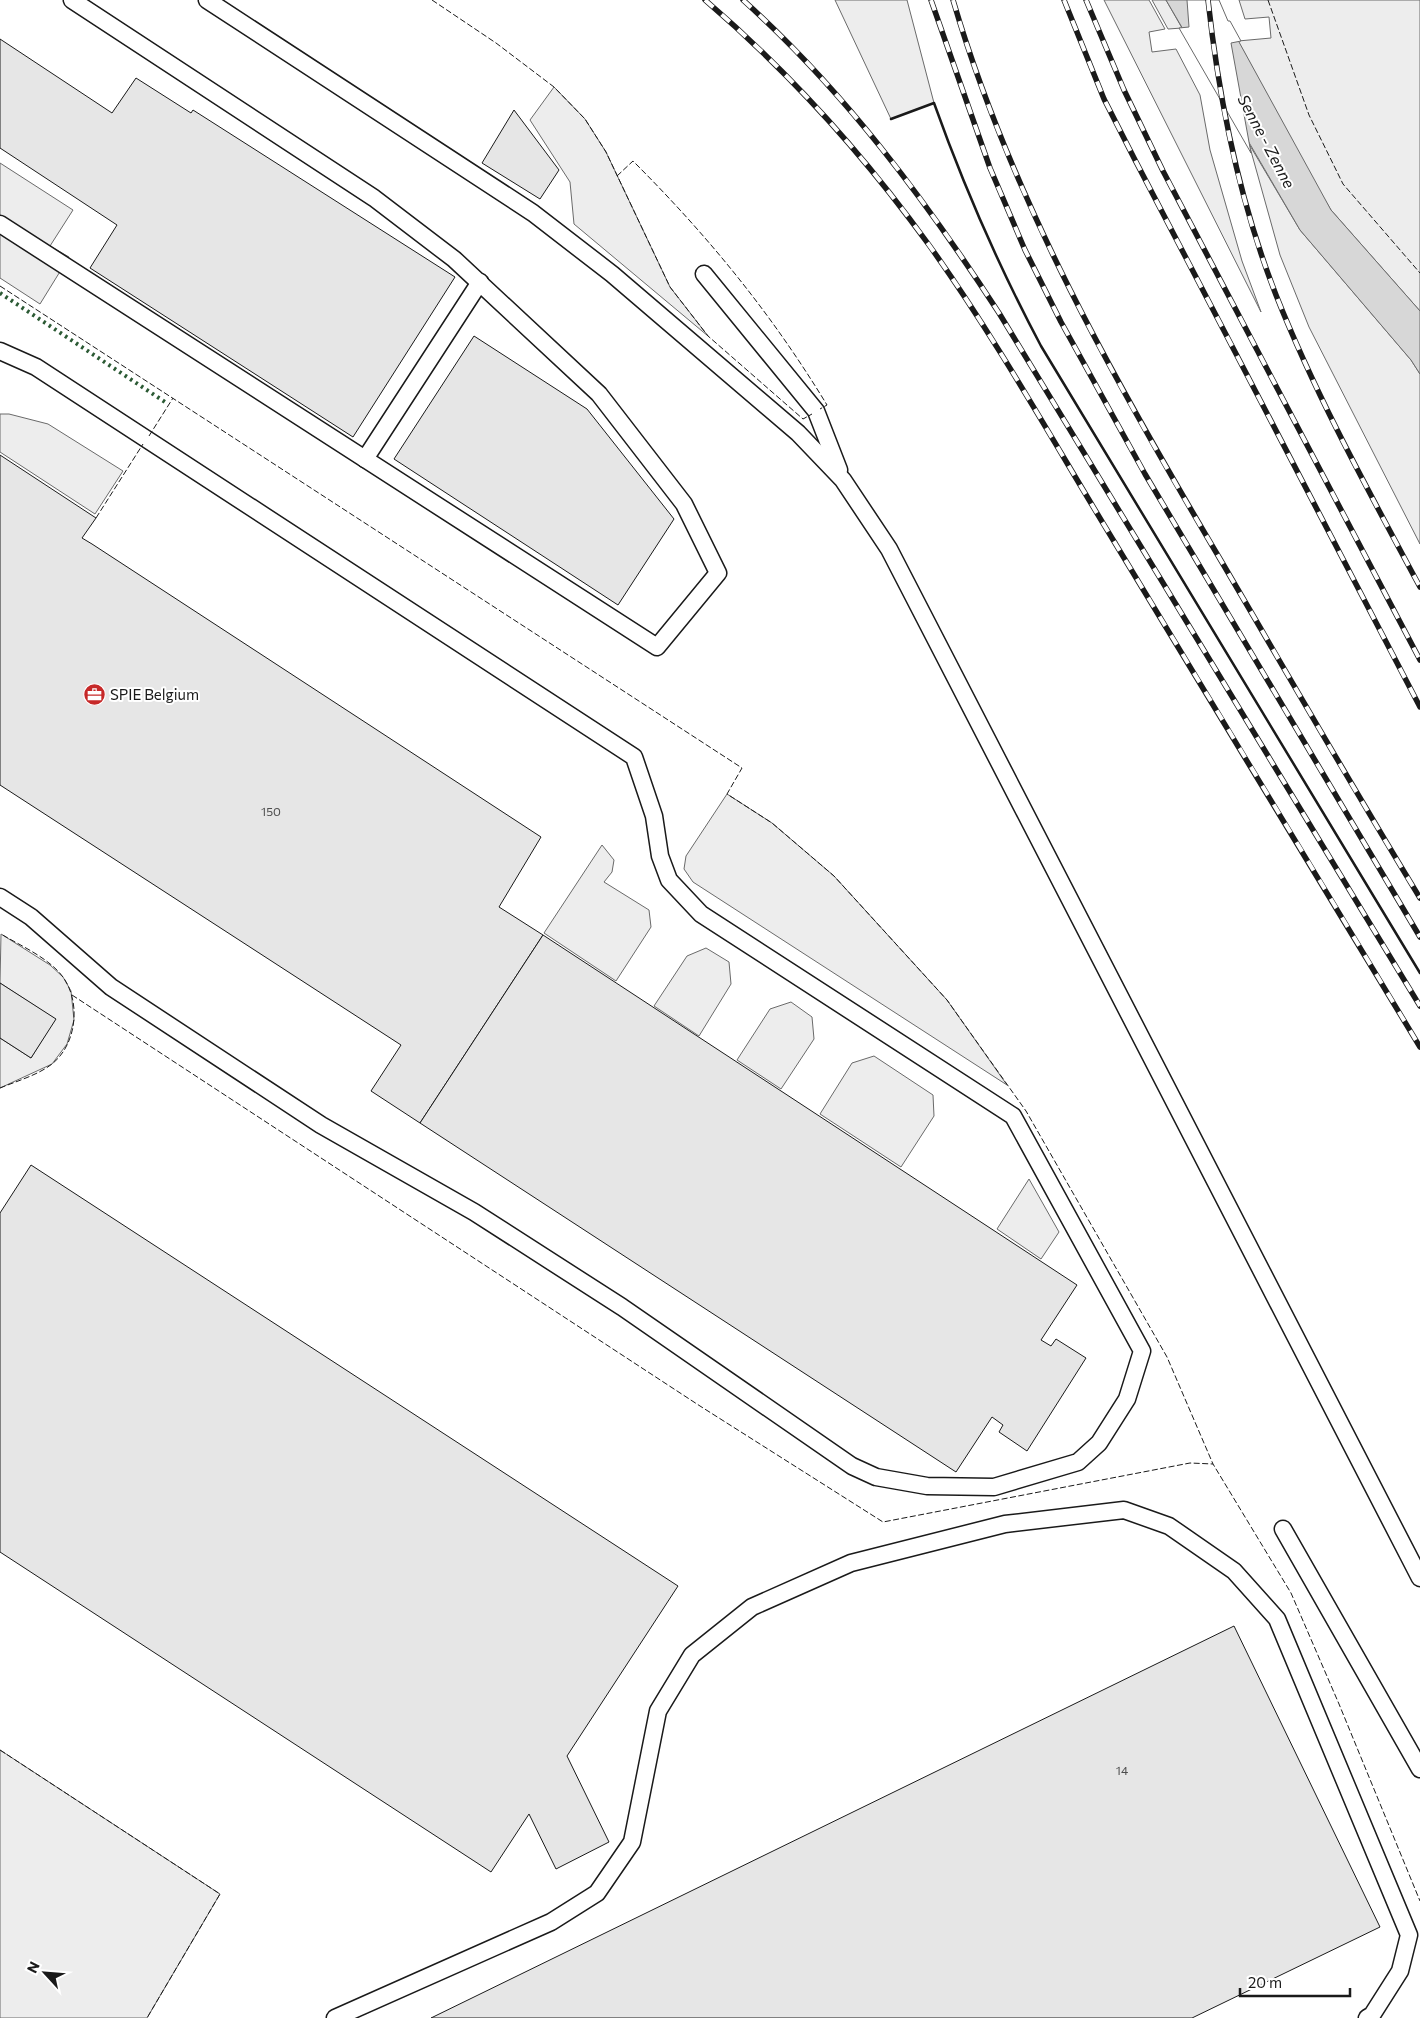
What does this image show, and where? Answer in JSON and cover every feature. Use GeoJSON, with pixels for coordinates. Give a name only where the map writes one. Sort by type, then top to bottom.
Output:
{"type":"FeatureCollection","features":[{"type":"Feature","properties":{"kind":"lane"},"geometry":{"type":"LineString","coordinates":[[0,224],[657,647],[718,573],[684,504],[599,394],[480,282],[454,259],[374,198],[72,0]]}},
{"type":"Feature","properties":{"kind":"lane"},"geometry":{"type":"LineString","coordinates":[[207,0],[533,213],[612,274],[791,426],[842,480],[889,549],[1420,1578]]}},
{"type":"Feature","properties":{"kind":"lane"},"geometry":{"type":"LineString","coordinates":[[704,274],[816,411],[842,480]]}},
{"type":"Feature","properties":{"kind":"lane"},"geometry":{"type":"LineString","coordinates":[[365,459],[480,282]]}},
{"type":"Feature","properties":{"kind":"lane"},"geometry":{"type":"LineString","coordinates":[[0,351],[36,367],[634,757],[654,816],[660,856],[669,880],[701,914],[1012,1116],[1142,1351],[1127,1399],[1099,1443],[1078,1462],[994,1487],[927,1486],[876,1477],[852,1466],[622,1307],[474,1212],[321,1124],[111,987],[31,917],[0,897]]}},
{"type":"Feature","properties":{"kind":"lane"},"geometry":{"type":"LineString","coordinates":[[336,2018],[551,1922],[597,1892],[632,1842],[658,1711],[692,1655],[752,1607],[861,1561],[1005,1524],[1124,1510],[1169,1526],[1234,1571],[1277,1619],[1409,1934],[1400,1971],[1372,2016],[1367,2018]]}},
{"type":"Feature","properties":{"kind":"lane"},"geometry":{"type":"LineString","coordinates":[[1283,1529],[1420,1769]]}},
{"type":"Feature","properties":{"kind":"shaded area"},"geometry":{"type":"Polygon","coordinates":[[[835,0],[907,0],[934,103],[891,119],[835,0]]]}},
{"type":"Feature","properties":{"kind":"shaded area"},"geometry":{"type":"Polygon","coordinates":[[[1104,0],[1149,0],[1165,29],[1149,32],[1152,52],[1176,49],[1200,95],[1210,150],[1242,261],[1261,312],[1104,0]]]}},
{"type":"Feature","properties":{"kind":"shaded area"},"geometry":{"type":"Polygon","coordinates":[[[1152,0],[1166,0],[1182,28],[1168,29],[1152,0]]]}},
{"type":"Feature","properties":{"kind":"shaded area"},"geometry":{"type":"Polygon","coordinates":[[[1239,0],[1420,0],[1420,311],[1331,210],[1317,187],[1238,41],[1271,38],[1269,17],[1245,19],[1239,0]]]}},
{"type":"Feature","properties":{"kind":"shaded area"},"geometry":{"type":"Polygon","coordinates":[[[554,87],[585,119],[606,152],[670,287],[708,336],[574,224],[570,182],[530,120],[554,87]]]}},
{"type":"Feature","properties":{"kind":"shaded area"},"geometry":{"type":"Polygon","coordinates":[[[1249,144],[1300,230],[1411,360],[1420,374],[1420,544],[1309,327],[1280,255],[1249,144]]]}},
{"type":"Feature","properties":{"kind":"shaded area"},"geometry":{"type":"Polygon","coordinates":[[[0,163],[73,210],[50,246],[69,257],[40,304],[0,278],[0,163]]]}},
{"type":"Feature","properties":{"kind":"shaded area"},"geometry":{"type":"Polygon","coordinates":[[[0,414],[9,414],[48,424],[123,471],[95,514],[0,452],[0,414]]]}},
{"type":"Feature","properties":{"kind":"shaded area"},"geometry":{"type":"Polygon","coordinates":[[[727,794],[772,823],[834,876],[947,1000],[1007,1085],[693,882],[684,869],[686,856],[727,794]]]}},
{"type":"Feature","properties":{"kind":"shaded area"},"geometry":{"type":"Polygon","coordinates":[[[602,845],[614,860],[612,872],[604,882],[649,910],[651,927],[616,981],[544,933],[602,845]]]}},
{"type":"Feature","properties":{"kind":"shaded area"},"geometry":{"type":"Polygon","coordinates":[[[1,934],[50,965],[63,977],[71,991],[74,1020],[67,1044],[52,1064],[0,1088],[0,1038],[31,1058],[55,1019],[0,983],[1,934]]]}},
{"type":"Feature","properties":{"kind":"shaded area"},"geometry":{"type":"Polygon","coordinates":[[[706,948],[729,962],[731,984],[699,1036],[654,1006],[687,956],[706,948]]]}},
{"type":"Feature","properties":{"kind":"shaded area"},"geometry":{"type":"Polygon","coordinates":[[[791,1002],[812,1017],[814,1039],[781,1089],[737,1060],[770,1009],[791,1002]]]}},
{"type":"Feature","properties":{"kind":"shaded area"},"geometry":{"type":"Polygon","coordinates":[[[874,1056],[933,1095],[934,1116],[901,1167],[820,1114],[852,1063],[874,1056]]]}},
{"type":"Feature","properties":{"kind":"shaded area"},"geometry":{"type":"Polygon","coordinates":[[[1029,1179],[1059,1232],[1041,1259],[997,1229],[1029,1179]]]}},
{"type":"Feature","properties":{"kind":"shaded area"},"geometry":{"type":"Polygon","coordinates":[[[0,1750],[220,1894],[147,2018],[0,2018],[0,1750]]]}},
{"type":"Feature","properties":{"kind":"water","name":"Senne - Zenne"},"geometry":{"type":"Polygon","coordinates":[[[1166,0],[1216,0],[1331,210],[1420,311],[1420,374],[1411,360],[1300,230],[1166,0]]]}},
{"type":"Feature","properties":{"kind":"pier"},"geometry":{"type":"Polygon","coordinates":[[[1187,0],[1219,0],[1228,21],[1230,21],[1241,41],[1231,43],[1251,153],[1179,28],[1189,27],[1187,0]]]}},
{"type":"Feature","properties":{"kind":"building"},"geometry":{"type":"Polygon","coordinates":[[[0,39],[112,113],[136,78],[191,113],[193,110],[455,277],[353,437],[90,268],[117,225],[0,148],[0,39]]]}},
{"type":"Feature","properties":{"kind":"building"},"geometry":{"type":"Polygon","coordinates":[[[514,110],[559,170],[540,199],[482,163],[514,110]]]}},
{"type":"Feature","properties":{"kind":"building"},"geometry":{"type":"Polygon","coordinates":[[[474,336],[587,409],[674,519],[618,605],[394,459],[474,336]]]}},
{"type":"Feature","properties":{"kind":"building"},"geometry":{"type":"Polygon","coordinates":[[[0,455],[96,518],[82,538],[541,837],[499,907],[543,935],[420,1123],[371,1091],[401,1045],[0,785],[0,455]]]}},
{"type":"Feature","properties":{"kind":"building"},"geometry":{"type":"Polygon","coordinates":[[[543,935],[1077,1285],[1041,1340],[1051,1346],[1056,1339],[1086,1358],[1027,1451],[999,1432],[1003,1425],[992,1417],[956,1472],[420,1123],[543,935]]]}},
{"type":"Feature","properties":{"kind":"building"},"geometry":{"type":"Polygon","coordinates":[[[0,983],[56,1019],[31,1058],[0,1038],[0,983]]]}},
{"type":"Feature","properties":{"kind":"building"},"geometry":{"type":"Polygon","coordinates":[[[31,1165],[678,1586],[567,1756],[609,1842],[556,1869],[529,1814],[491,1872],[0,1552],[0,1213],[31,1165]]]}},
{"type":"Feature","properties":{"kind":"building"},"geometry":{"type":"Polygon","coordinates":[[[1234,1626],[1380,1927],[1192,2018],[431,2018],[1234,1626]]]}},
{"type":"Feature","properties":{"kind":"railway"},"geometry":{"type":"LineString","coordinates":[[705,0],[796,85],[852,147],[904,212],[954,281],[1025,392],[1420,1047]]}},
{"type":"Feature","properties":{"kind":"railway"},"geometry":{"type":"LineString","coordinates":[[743,0],[780,35],[849,109],[912,188],[971,271],[999,313],[1420,1006]]}},
{"type":"Feature","properties":{"kind":"railway"},"geometry":{"type":"LineString","coordinates":[[931,0],[990,168],[1025,250],[1061,322],[1145,474],[1420,937]]}},
{"type":"Feature","properties":{"kind":"railway"},"geometry":{"type":"LineString","coordinates":[[953,0],[977,75],[1005,148],[1036,220],[1070,290],[1144,429],[1183,497],[1420,898]]}},
{"type":"Feature","properties":{"kind":"railway"},"geometry":{"type":"LineString","coordinates":[[1064,0],[1104,99],[1420,707]]}},
{"type":"Feature","properties":{"kind":"railway"},"geometry":{"type":"LineString","coordinates":[[1086,0],[1124,90],[1163,171],[1420,660]]}},
{"type":"Feature","properties":{"kind":"railway"},"geometry":{"type":"LineString","coordinates":[[1208,0],[1218,75],[1232,150],[1251,223],[1276,295],[1326,407],[1420,587]]}},
{"type":"Feature","properties":{"kind":"hedge"},"geometry":{"type":"LineString","coordinates":[[0,293],[165,402]]}},
{"type":"Feature","properties":{"kind":"fence"},"geometry":{"type":"LineString","coordinates":[[432,0],[496,43],[554,87],[585,119],[606,152],[670,287],[708,336],[803,419],[812,414]]}},
{"type":"Feature","properties":{"kind":"fence"},"geometry":{"type":"LineString","coordinates":[[1268,0],[1309,115],[1343,184],[1420,273]]}},
{"type":"Feature","properties":{"kind":"fence"},"geometry":{"type":"LineString","coordinates":[[617,176],[633,161],[688,218],[738,277],[784,339],[827,405],[820,409]]}},
{"type":"Feature","properties":{"kind":"fence"},"geometry":{"type":"LineString","coordinates":[[0,286],[742,768],[727,794],[772,823],[834,876],[947,1000],[1026,1111],[1167,1357],[1213,1464],[1291,1593],[1420,1901]]}},
{"type":"Feature","properties":{"kind":"fence"},"geometry":{"type":"LineString","coordinates":[[149,436],[173,398]]}},
{"type":"Feature","properties":{"kind":"fence"},"geometry":{"type":"LineString","coordinates":[[96,518],[143,444]]}},
{"type":"Feature","properties":{"kind":"fence"},"geometry":{"type":"LineString","coordinates":[[0,1088],[52,1064],[67,1045],[74,1022],[72,998],[69,987],[63,977],[50,964],[1,934]]}},
{"type":"Feature","properties":{"kind":"fence"},"geometry":{"type":"LineString","coordinates":[[72,995],[700,1406],[883,1522],[1190,1463],[1213,1464]]}},
{"type":"Feature","properties":{"kind":"fence"},"geometry":{"type":"LineString","coordinates":[[0,1750],[220,1894],[147,2018]]}},
{"type":"Feature","properties":{"kind":"wall"},"geometry":{"type":"LineString","coordinates":[[891,119],[934,103],[957,165],[983,226],[1041,346],[1420,973]]}},
{"type":"Feature","properties":{"kind":"place","name":"SPIE Belgium"},"geometry":{"type":"Point","coordinates":[94,694]}}]}
